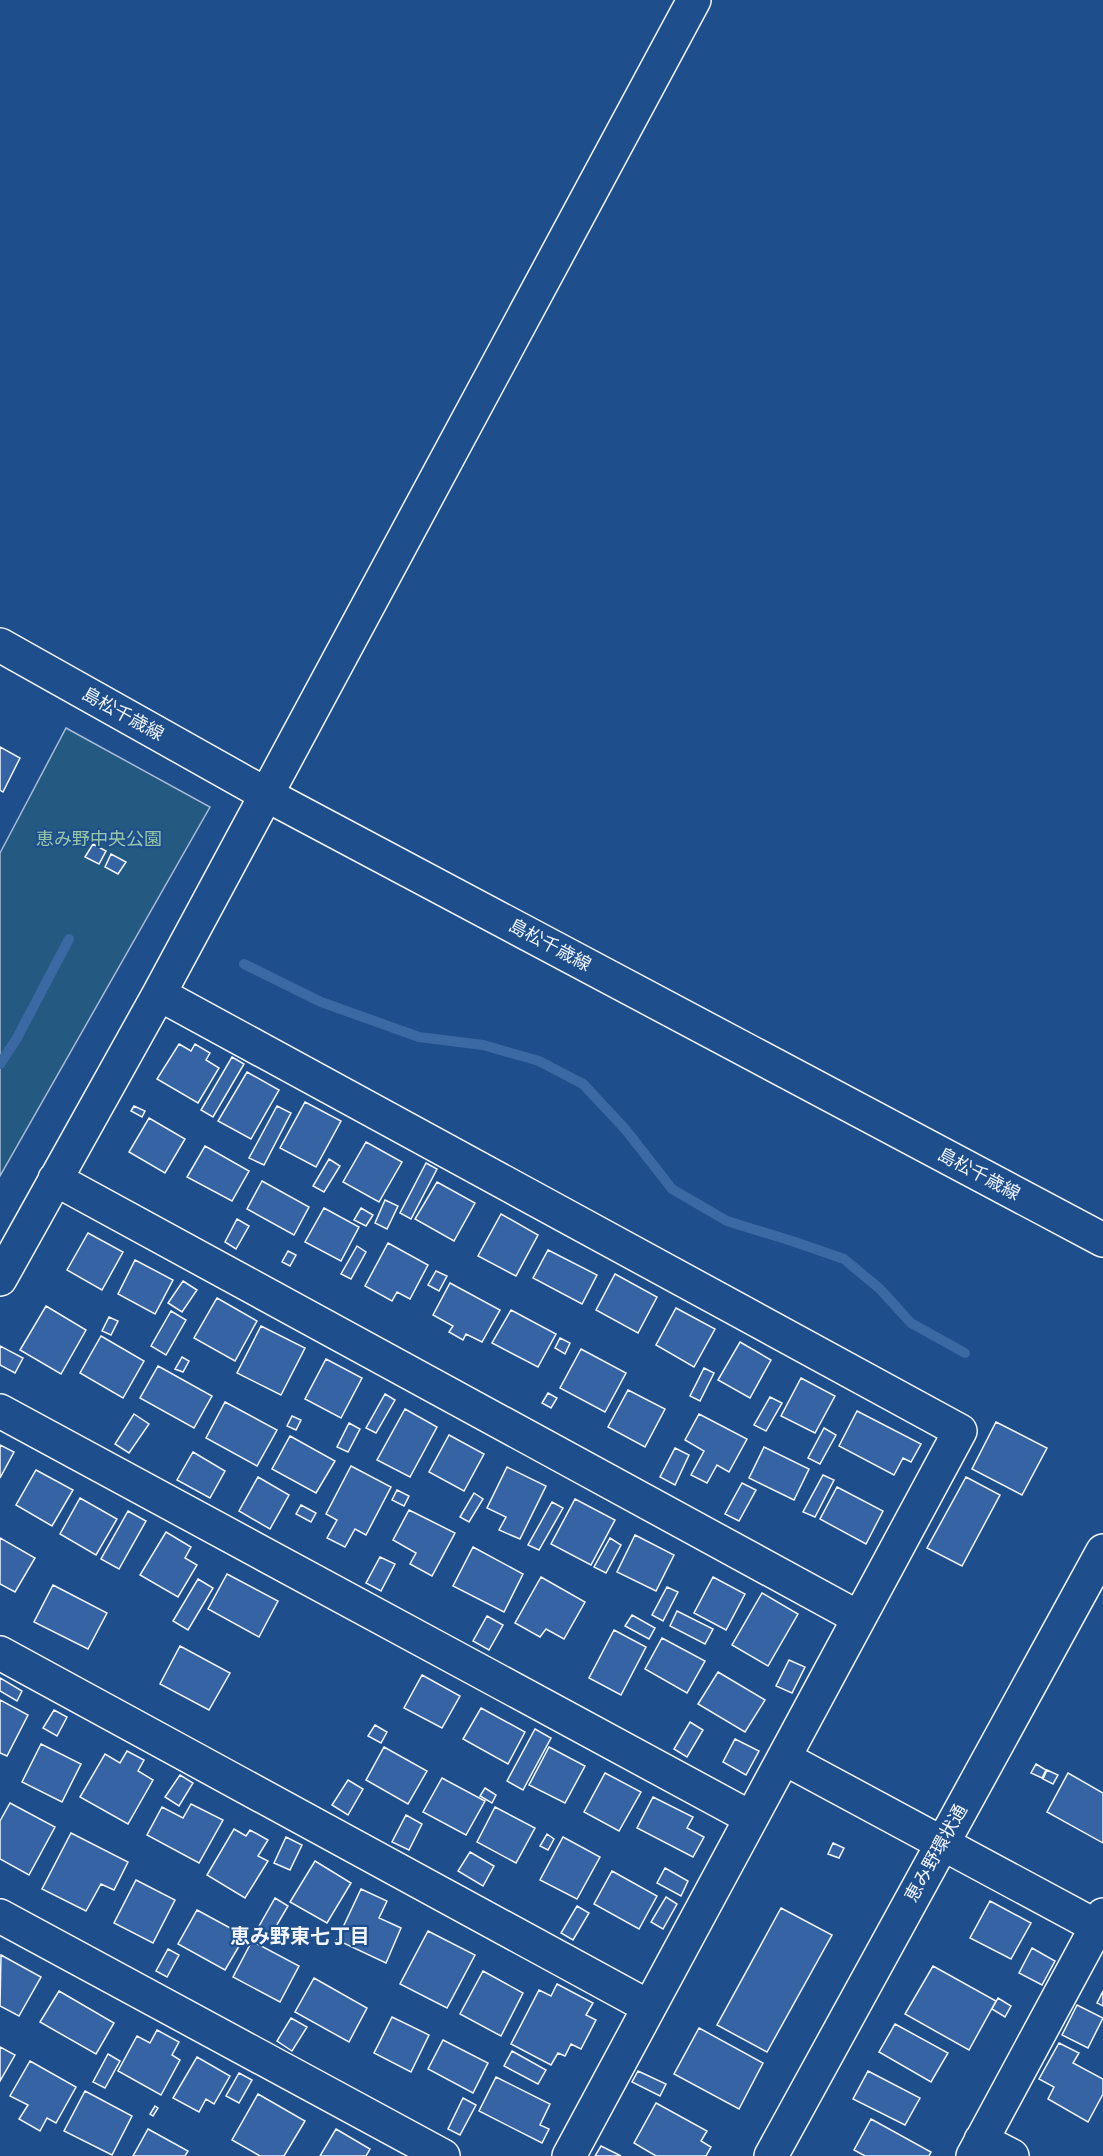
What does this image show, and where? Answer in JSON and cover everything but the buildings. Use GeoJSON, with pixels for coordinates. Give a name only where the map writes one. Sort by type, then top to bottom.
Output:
{"type":"FeatureCollection","features":[{"type":"Feature","properties":{"kind":"street"},"geometry":{"type":"LineString","coordinates":[[0,1279],[267,795],[694,0]]}},
{"type":"Feature","properties":{"kind":"street","name":"島松千歳線"},"geometry":{"type":"LineString","coordinates":[[0,645],[267,795],[1103,1240]]}},
{"type":"Feature","properties":{"kind":"street"},"geometry":{"type":"LineString","coordinates":[[159,994],[960,1431],[569,2156]]}},
{"type":"Feature","properties":{"kind":"street"},"geometry":{"type":"LineString","coordinates":[[55,1179],[859,1618]]}},
{"type":"Feature","properties":{"kind":"street"},"geometry":{"type":"LineString","coordinates":[[0,1411],[752,1818]]}},
{"type":"Feature","properties":{"kind":"street","name":"恵み野環状通"},"geometry":{"type":"LineString","coordinates":[[771,2156],[1103,1551]]}},
{"type":"Feature","properties":{"kind":"street"},"geometry":{"type":"LineString","coordinates":[[0,1653],[649,2007]]}},
{"type":"Feature","properties":{"kind":"street"},"geometry":{"type":"LineString","coordinates":[[783,1758],[1101,1924],[977,2148],[1012,2156]]}},
{"type":"Feature","properties":{"kind":"street"},"geometry":{"type":"LineString","coordinates":[[0,1916],[443,2156]]}},
{"type":"Feature","properties":{"kind":"green space","name":"恵み野中央公園"},"geometry":{"type":"Polygon","coordinates":[[[66,728],[210,807],[0,1176],[0,853],[66,728]]]}},
{"type":"Feature","properties":{"kind":"waterway"},"geometry":{"type":"LineString","coordinates":[[0,1064],[17,1038],[69,939]]}},
{"type":"Feature","properties":{"kind":"waterway"},"geometry":{"type":"LineString","coordinates":[[244,964],[321,1002],[419,1037],[483,1045],[539,1061],[583,1084],[626,1130],[672,1189],[727,1221],[844,1259],[880,1289],[911,1323],[965,1353]]}},
{"type":"Feature","properties":{"kind":"district","name":"恵み野東七丁目"},"geometry":{"type":"Point","coordinates":[300,1937]}}]}
